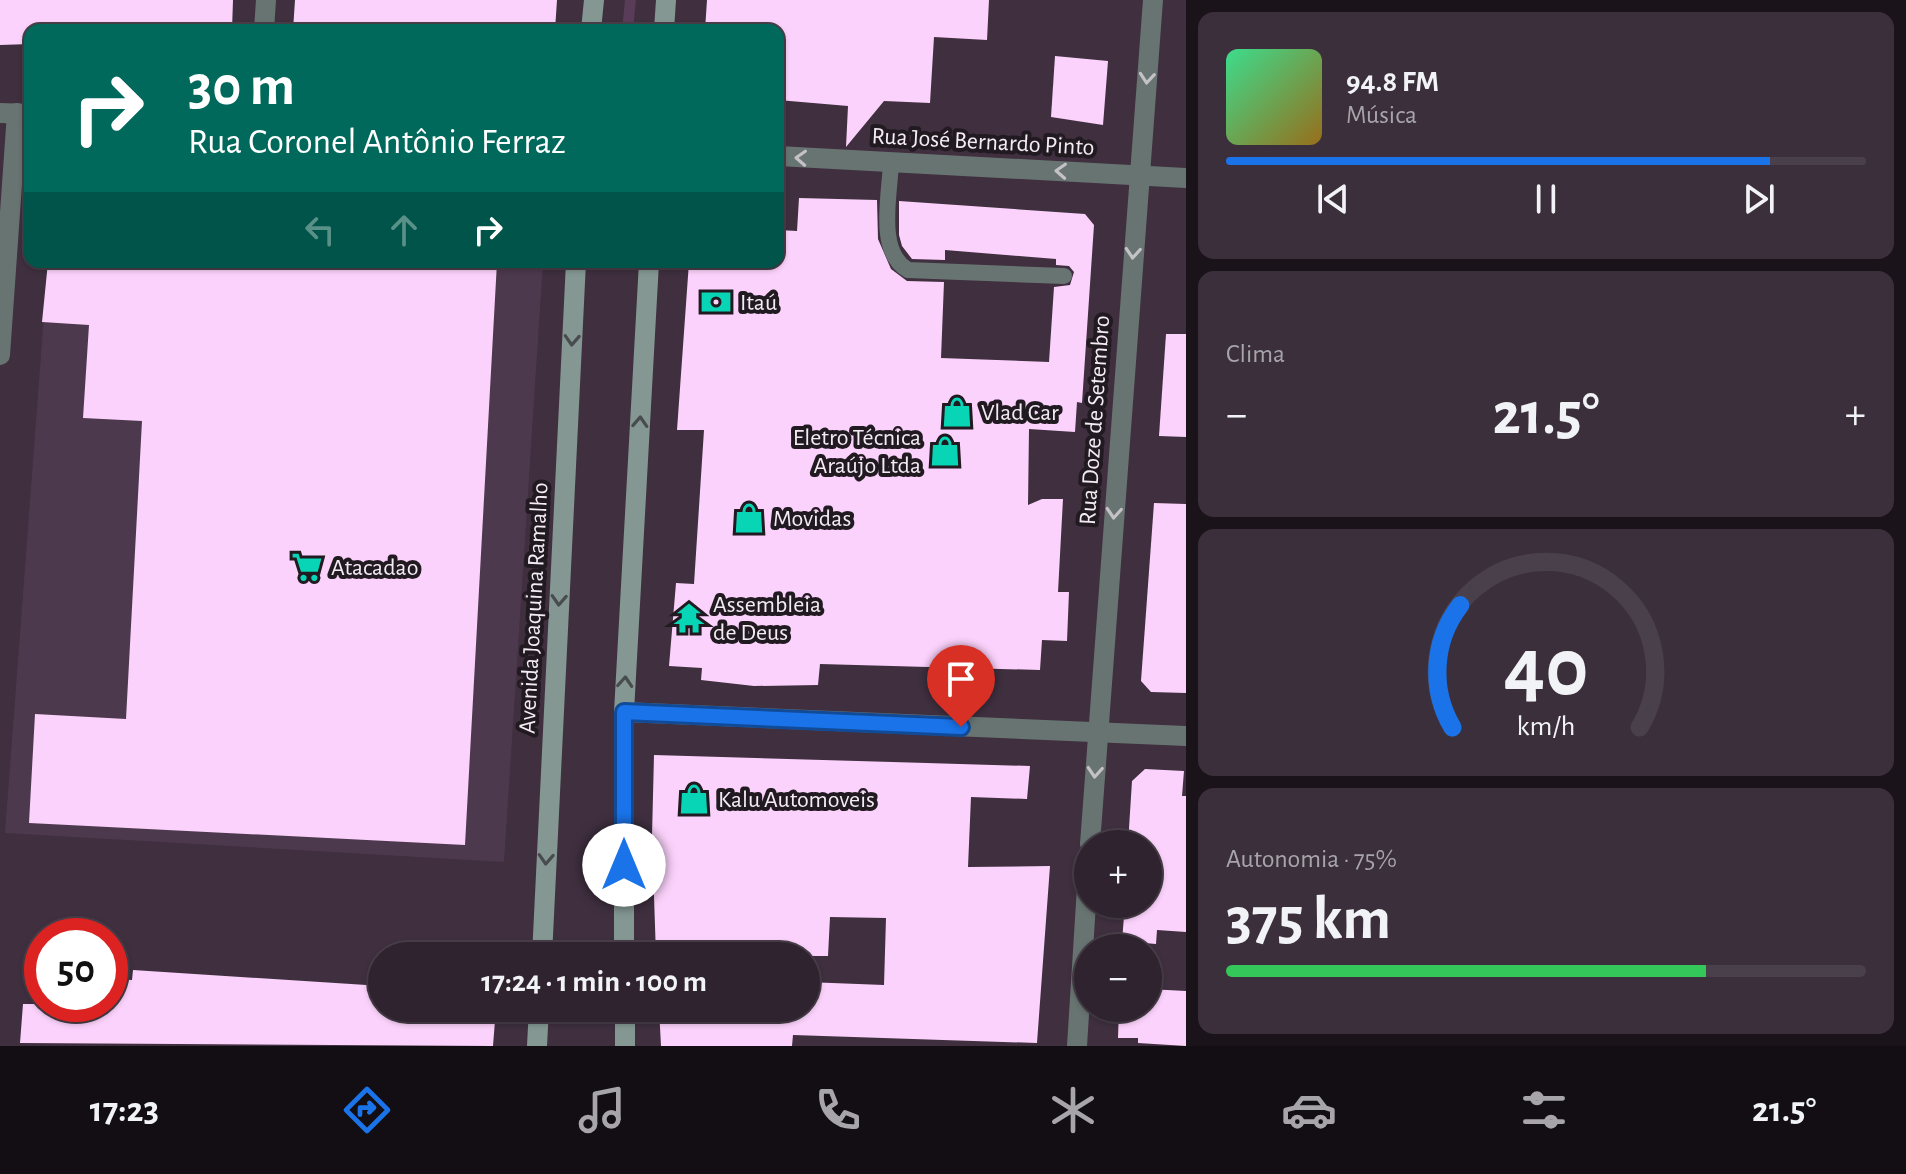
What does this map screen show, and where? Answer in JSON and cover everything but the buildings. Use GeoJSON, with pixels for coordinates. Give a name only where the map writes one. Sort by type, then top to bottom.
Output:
{"type":"FeatureCollection","features":[{"type":"Feature","properties":{"kind":"main road"},"geometry":{"type":"LineString","coordinates":[[592,24],[594,0]]}},
{"type":"Feature","properties":{"kind":"main road"},"geometry":{"type":"LineString","coordinates":[[664,24],[666,0]]}},
{"type":"Feature","properties":{"kind":"main road","name":"Avenida Joaquina Ramalho"},"geometry":{"type":"LineString","coordinates":[[543,942],[576,268]]}},
{"type":"Feature","properties":{"kind":"main road"},"geometry":{"type":"LineString","coordinates":[[624,942],[624,712],[649,268]]}},
{"type":"Feature","properties":{"kind":"main road"},"geometry":{"type":"LineString","coordinates":[[537,1046],[538,1022]]}},
{"type":"Feature","properties":{"kind":"main road"},"geometry":{"type":"LineString","coordinates":[[625,1022],[625,1046]]}},
{"type":"Feature","properties":{"kind":"street"},"geometry":{"type":"LineString","coordinates":[[264,24],[266,0]]}},
{"type":"Feature","properties":{"kind":"street","name":"Rua Doze de Setembro"},"geometry":{"type":"LineString","coordinates":[[1091,830],[1153,0]]}},
{"type":"Feature","properties":{"kind":"street"},"geometry":{"type":"LineString","coordinates":[[0,355],[16,113]]}},
{"type":"Feature","properties":{"kind":"street","name":"Rua José Bernardo Pinto"},"geometry":{"type":"LineString","coordinates":[[784,156],[1186,178]]}},
{"type":"Feature","properties":{"kind":"street"},"geometry":{"type":"LineString","coordinates":[[624,712],[1186,736]]}},
{"type":"Feature","properties":{"kind":"street"},"geometry":{"type":"LineString","coordinates":[[1077,1046],[1085,918]]}},
{"type":"Feature","properties":{"kind":"lane"},"geometry":{"type":"LineString","coordinates":[[891,162],[889,244],[898,265],[908,270],[1064,276]]}},
{"type":"Feature","properties":{"kind":"shaded area"},"geometry":{"type":"Polygon","coordinates":[[[625,0],[636,0],[634,24],[623,24],[625,0]]]}},
{"type":"Feature","properties":{"kind":"shaded area","name":"Atacadao"},"geometry":{"type":"Polygon","coordinates":[[[48,268],[543,268],[504,862],[5,833],[48,268]]]}},
{"type":"Feature","properties":{"kind":"place","name":"Itaú"},"geometry":{"type":"Point","coordinates":[716,302]}},
{"type":"Feature","properties":{"kind":"place","name":"Vlad Car"},"geometry":{"type":"Point","coordinates":[957,412]}},
{"type":"Feature","properties":{"kind":"place","name":"Eletro Técnica Araújo Ltda"},"geometry":{"type":"Point","coordinates":[945,451]}},
{"type":"Feature","properties":{"kind":"place","name":"Movidas"},"geometry":{"type":"Point","coordinates":[749,518]}},
{"type":"Feature","properties":{"kind":"place","name":"Atacadao"},"geometry":{"type":"Point","coordinates":[307,567]}},
{"type":"Feature","properties":{"kind":"place","name":"Assembleia de Deus"},"geometry":{"type":"Point","coordinates":[689,618]}},
{"type":"Feature","properties":{"kind":"place","name":"Kalu Automoveis"},"geometry":{"type":"Point","coordinates":[694,799]}},
{"type":"Feature","properties":{"kind":"route"},"geometry":{"type":"LineString","coordinates":[[624,865],[624,712],[961,727]]}}]}
